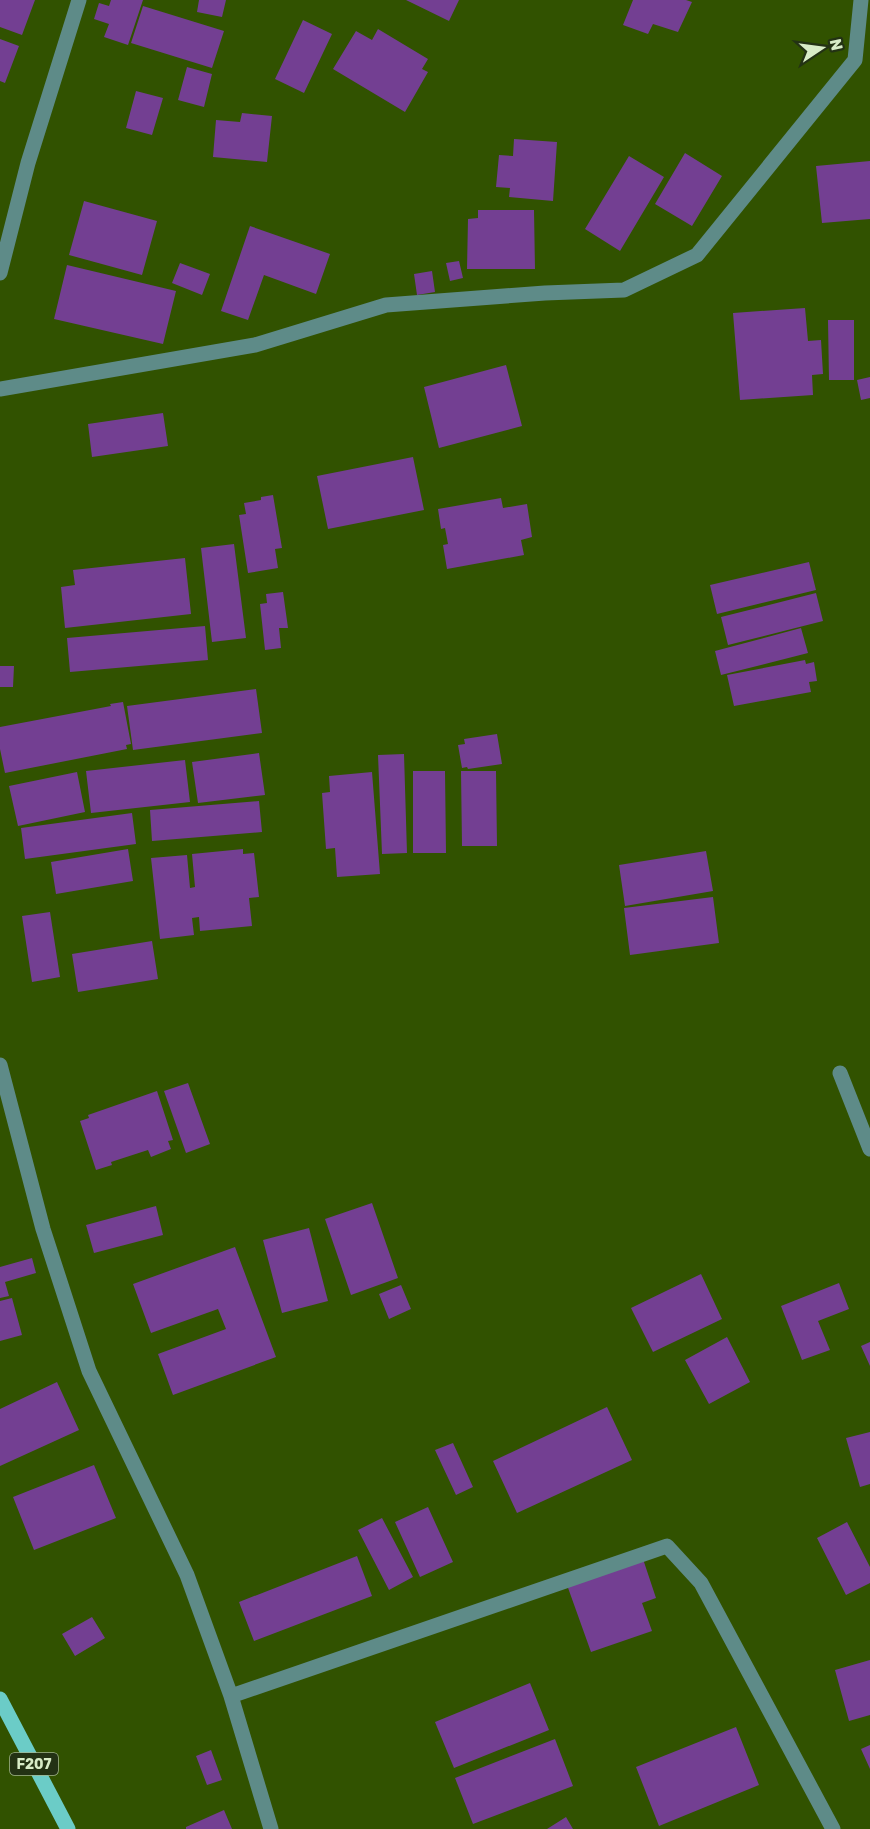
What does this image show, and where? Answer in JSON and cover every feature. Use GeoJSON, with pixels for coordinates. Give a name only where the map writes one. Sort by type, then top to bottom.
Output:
{"type":"FeatureCollection","features":[{"type":"Feature","properties":{"kind":"main road","name":"F207"},"geometry":{"type":"LineString","coordinates":[[0,1699],[68,1829]]}},
{"type":"Feature","properties":{"kind":"street"},"geometry":{"type":"LineString","coordinates":[[0,273],[28,163],[79,0]]}},
{"type":"Feature","properties":{"kind":"street"},"geometry":{"type":"LineString","coordinates":[[0,389],[255,345],[386,305],[545,293],[624,290],[697,255],[705,246],[855,60],[861,0]]}},
{"type":"Feature","properties":{"kind":"street"},"geometry":{"type":"LineString","coordinates":[[0,1065],[43,1229],[89,1371],[187,1575],[231,1696],[271,1829]]}},
{"type":"Feature","properties":{"kind":"street"},"geometry":{"type":"LineString","coordinates":[[840,1073],[870,1149]]}},
{"type":"Feature","properties":{"kind":"street"},"geometry":{"type":"LineString","coordinates":[[231,1696],[667,1546],[700,1583],[834,1829]]}},
{"type":"Feature","properties":{"kind":"building"},"geometry":{"type":"Polygon","coordinates":[[[0,0],[35,0],[22,35],[0,27],[0,0]]]}},
{"type":"Feature","properties":{"kind":"building"},"geometry":{"type":"Polygon","coordinates":[[[111,0],[143,0],[128,45],[104,37],[109,24],[94,19],[99,3],[109,6],[111,0]]]}},
{"type":"Feature","properties":{"kind":"building"},"geometry":{"type":"Polygon","coordinates":[[[199,0],[226,0],[222,17],[197,12],[199,0]]]}},
{"type":"Feature","properties":{"kind":"building"},"geometry":{"type":"Polygon","coordinates":[[[406,0],[459,0],[449,21],[406,0]]]}},
{"type":"Feature","properties":{"kind":"building"},"geometry":{"type":"Polygon","coordinates":[[[633,0],[692,2],[678,32],[653,24],[648,34],[623,25],[633,0]]]}},
{"type":"Feature","properties":{"kind":"building"},"geometry":{"type":"Polygon","coordinates":[[[143,6],[224,31],[212,68],[131,43],[143,6]]]}},
{"type":"Feature","properties":{"kind":"building"},"geometry":{"type":"Polygon","coordinates":[[[303,20],[332,34],[304,93],[275,79],[303,20]]]}},
{"type":"Feature","properties":{"kind":"building"},"geometry":{"type":"Polygon","coordinates":[[[378,29],[428,59],[422,69],[428,72],[405,112],[333,69],[356,31],[372,40],[378,29]]]}},
{"type":"Feature","properties":{"kind":"building"},"geometry":{"type":"Polygon","coordinates":[[[0,39],[19,46],[5,83],[0,81],[0,39]]]}},
{"type":"Feature","properties":{"kind":"building"},"geometry":{"type":"Polygon","coordinates":[[[187,67],[212,74],[204,107],[178,100],[187,67]]]}},
{"type":"Feature","properties":{"kind":"building"},"geometry":{"type":"Polygon","coordinates":[[[136,91],[163,98],[152,135],[126,128],[136,91]]]}},
{"type":"Feature","properties":{"kind":"building"},"geometry":{"type":"Polygon","coordinates":[[[242,113],[272,116],[267,162],[213,157],[216,120],[240,122],[242,113]]]}},
{"type":"Feature","properties":{"kind":"building"},"geometry":{"type":"Polygon","coordinates":[[[514,139],[557,142],[553,201],[509,197],[510,188],[496,187],[499,155],[513,156],[514,139]]]}},
{"type":"Feature","properties":{"kind":"building"},"geometry":{"type":"Polygon","coordinates":[[[685,153],[722,176],[692,226],[655,204],[685,153]]]}},
{"type":"Feature","properties":{"kind":"building"},"geometry":{"type":"Polygon","coordinates":[[[629,156],[664,177],[620,251],[585,229],[629,156]]]}},
{"type":"Feature","properties":{"kind":"building"},"geometry":{"type":"Polygon","coordinates":[[[870,161],[870,219],[822,223],[816,166],[870,161]]]}},
{"type":"Feature","properties":{"kind":"building"},"geometry":{"type":"Polygon","coordinates":[[[84,201],[157,221],[142,275],[69,255],[84,201]]]}},
{"type":"Feature","properties":{"kind":"building"},"geometry":{"type":"Polygon","coordinates":[[[478,210],[534,210],[535,269],[467,269],[468,219],[478,218],[478,210]]]}},
{"type":"Feature","properties":{"kind":"building"},"geometry":{"type":"Polygon","coordinates":[[[250,226],[330,254],[316,294],[264,275],[248,320],[221,311],[250,226]]]}},
{"type":"Feature","properties":{"kind":"building"},"geometry":{"type":"Polygon","coordinates":[[[459,261],[463,278],[450,281],[446,263],[459,261]]]}},
{"type":"Feature","properties":{"kind":"building"},"geometry":{"type":"Polygon","coordinates":[[[180,263],[210,274],[202,295],[172,283],[180,263]]]}},
{"type":"Feature","properties":{"kind":"building"},"geometry":{"type":"Polygon","coordinates":[[[67,265],[176,291],[163,344],[54,319],[67,265]]]}},
{"type":"Feature","properties":{"kind":"building"},"geometry":{"type":"Polygon","coordinates":[[[432,271],[435,292],[417,295],[414,274],[432,271]]]}},
{"type":"Feature","properties":{"kind":"building"},"geometry":{"type":"Polygon","coordinates":[[[805,308],[808,341],[821,340],[823,374],[812,375],[813,395],[740,400],[733,313],[805,308]]]}},
{"type":"Feature","properties":{"kind":"building"},"geometry":{"type":"Polygon","coordinates":[[[828,320],[854,320],[854,380],[829,380],[828,320]]]}},
{"type":"Feature","properties":{"kind":"building"},"geometry":{"type":"Polygon","coordinates":[[[506,365],[522,426],[439,448],[424,387],[506,365]]]}},
{"type":"Feature","properties":{"kind":"building"},"geometry":{"type":"Polygon","coordinates":[[[870,377],[870,398],[861,400],[857,380],[870,377]]]}},
{"type":"Feature","properties":{"kind":"building"},"geometry":{"type":"Polygon","coordinates":[[[163,413],[168,446],[92,457],[88,424],[163,413]]]}},
{"type":"Feature","properties":{"kind":"building"},"geometry":{"type":"Polygon","coordinates":[[[413,457],[424,510],[328,529],[317,476],[413,457]]]}},
{"type":"Feature","properties":{"kind":"building"},"geometry":{"type":"Polygon","coordinates":[[[273,495],[282,548],[275,549],[278,568],[248,573],[239,515],[246,514],[244,503],[273,495]]]}},
{"type":"Feature","properties":{"kind":"building"},"geometry":{"type":"Polygon","coordinates":[[[501,498],[503,508],[527,504],[532,537],[521,540],[524,555],[447,569],[443,545],[448,544],[445,528],[441,529],[438,509],[501,498]]]}},
{"type":"Feature","properties":{"kind":"building"},"geometry":{"type":"Polygon","coordinates":[[[234,544],[246,638],[212,642],[201,548],[234,544]]]}},
{"type":"Feature","properties":{"kind":"building"},"geometry":{"type":"Polygon","coordinates":[[[185,558],[191,614],[65,628],[61,587],[75,585],[73,570],[185,558]]]}},
{"type":"Feature","properties":{"kind":"building"},"geometry":{"type":"Polygon","coordinates":[[[809,562],[816,590],[717,614],[710,585],[809,562]]]}},
{"type":"Feature","properties":{"kind":"building"},"geometry":{"type":"Polygon","coordinates":[[[283,592],[288,628],[279,628],[281,648],[265,650],[260,604],[267,603],[266,594],[283,592]]]}},
{"type":"Feature","properties":{"kind":"building"},"geometry":{"type":"Polygon","coordinates":[[[816,593],[823,621],[728,645],[721,617],[816,593]]]}},
{"type":"Feature","properties":{"kind":"building"},"geometry":{"type":"Polygon","coordinates":[[[205,626],[208,660],[70,672],[67,638],[205,626]]]}},
{"type":"Feature","properties":{"kind":"building"},"geometry":{"type":"Polygon","coordinates":[[[801,628],[808,653],[721,675],[715,651],[801,628]]]}},
{"type":"Feature","properties":{"kind":"building"},"geometry":{"type":"Polygon","coordinates":[[[805,660],[806,664],[814,662],[817,681],[809,682],[811,692],[734,706],[727,675],[805,660]]]}},
{"type":"Feature","properties":{"kind":"building"},"geometry":{"type":"Polygon","coordinates":[[[0,666],[14,666],[13,687],[0,687],[0,666]]]}},
{"type":"Feature","properties":{"kind":"building"},"geometry":{"type":"Polygon","coordinates":[[[256,689],[262,733],[133,750],[127,706],[256,689]]]}},
{"type":"Feature","properties":{"kind":"building"},"geometry":{"type":"Polygon","coordinates":[[[123,702],[131,744],[126,745],[127,749],[5,773],[0,749],[0,727],[123,702]]]}},
{"type":"Feature","properties":{"kind":"building"},"geometry":{"type":"Polygon","coordinates":[[[497,734],[502,764],[462,768],[458,745],[465,744],[464,739],[497,734]]]}},
{"type":"Feature","properties":{"kind":"building"},"geometry":{"type":"Polygon","coordinates":[[[259,753],[265,795],[198,803],[192,762],[259,753]]]}},
{"type":"Feature","properties":{"kind":"building"},"geometry":{"type":"Polygon","coordinates":[[[404,754],[407,853],[382,854],[378,755],[404,754]]]}},
{"type":"Feature","properties":{"kind":"building"},"geometry":{"type":"Polygon","coordinates":[[[185,760],[190,802],[91,813],[86,771],[185,760]]]}},
{"type":"Feature","properties":{"kind":"building"},"geometry":{"type":"Polygon","coordinates":[[[413,771],[445,771],[446,853],[413,853],[413,771]]]}},
{"type":"Feature","properties":{"kind":"building"},"geometry":{"type":"Polygon","coordinates":[[[461,771],[496,771],[497,846],[462,846],[461,771]]]}},
{"type":"Feature","properties":{"kind":"building"},"geometry":{"type":"Polygon","coordinates":[[[77,772],[85,812],[18,826],[9,786],[77,772]]]}},
{"type":"Feature","properties":{"kind":"building"},"geometry":{"type":"Polygon","coordinates":[[[372,772],[380,874],[337,877],[335,848],[326,849],[322,793],[330,792],[329,776],[372,772]]]}},
{"type":"Feature","properties":{"kind":"building"},"geometry":{"type":"Polygon","coordinates":[[[259,801],[262,832],[152,841],[150,810],[259,801]]]}},
{"type":"Feature","properties":{"kind":"building"},"geometry":{"type":"Polygon","coordinates":[[[132,813],[136,844],[25,859],[21,828],[132,813]]]}},
{"type":"Feature","properties":{"kind":"building"},"geometry":{"type":"Polygon","coordinates":[[[128,849],[133,881],[56,894],[51,862],[128,849]]]}},
{"type":"Feature","properties":{"kind":"building"},"geometry":{"type":"Polygon","coordinates":[[[243,849],[243,854],[254,853],[259,897],[249,898],[252,926],[200,931],[199,917],[192,918],[194,935],[160,939],[151,858],[187,855],[190,888],[195,887],[192,854],[243,849]]]}},
{"type":"Feature","properties":{"kind":"building"},"geometry":{"type":"Polygon","coordinates":[[[706,851],[713,891],[625,906],[619,865],[706,851]]]}},
{"type":"Feature","properties":{"kind":"building"},"geometry":{"type":"Polygon","coordinates":[[[713,897],[719,943],[630,955],[624,908],[713,897]]]}},
{"type":"Feature","properties":{"kind":"building"},"geometry":{"type":"Polygon","coordinates":[[[50,912],[60,977],[32,982],[22,916],[50,912]]]}},
{"type":"Feature","properties":{"kind":"building"},"geometry":{"type":"Polygon","coordinates":[[[152,941],[158,979],[78,992],[72,954],[152,941]]]}},
{"type":"Feature","properties":{"kind":"building"},"geometry":{"type":"Polygon","coordinates":[[[188,1083],[210,1144],[186,1153],[164,1091],[188,1083]]]}},
{"type":"Feature","properties":{"kind":"building"},"geometry":{"type":"Polygon","coordinates":[[[157,1091],[173,1140],[168,1141],[171,1149],[151,1157],[148,1150],[111,1162],[112,1165],[96,1170],[80,1121],[89,1118],[88,1115],[157,1091]]]}},
{"type":"Feature","properties":{"kind":"building"},"geometry":{"type":"Polygon","coordinates":[[[372,1203],[398,1278],[351,1295],[325,1219],[372,1203]]]}},
{"type":"Feature","properties":{"kind":"building"},"geometry":{"type":"Polygon","coordinates":[[[156,1206],[163,1235],[94,1253],[86,1225],[156,1206]]]}},
{"type":"Feature","properties":{"kind":"building"},"geometry":{"type":"Polygon","coordinates":[[[309,1228],[328,1301],[282,1313],[263,1240],[309,1228]]]}},
{"type":"Feature","properties":{"kind":"building"},"geometry":{"type":"Polygon","coordinates":[[[235,1247],[276,1357],[173,1395],[158,1354],[226,1329],[218,1309],[151,1333],[133,1284],[235,1247]]]}},
{"type":"Feature","properties":{"kind":"building"},"geometry":{"type":"Polygon","coordinates":[[[32,1258],[36,1273],[5,1282],[9,1296],[0,1298],[0,1267],[32,1258]]]}},
{"type":"Feature","properties":{"kind":"building"},"geometry":{"type":"Polygon","coordinates":[[[701,1274],[722,1319],[653,1352],[631,1308],[701,1274]]]}},
{"type":"Feature","properties":{"kind":"building"},"geometry":{"type":"Polygon","coordinates":[[[839,1283],[849,1309],[818,1321],[830,1350],[802,1360],[781,1306],[839,1283]]]}},
{"type":"Feature","properties":{"kind":"building"},"geometry":{"type":"Polygon","coordinates":[[[401,1285],[411,1309],[389,1319],[379,1294],[401,1285]]]}},
{"type":"Feature","properties":{"kind":"building"},"geometry":{"type":"Polygon","coordinates":[[[12,1298],[22,1335],[0,1341],[0,1301],[12,1298]]]}},
{"type":"Feature","properties":{"kind":"building"},"geometry":{"type":"Polygon","coordinates":[[[727,1337],[750,1382],[709,1404],[685,1360],[727,1337]]]}},
{"type":"Feature","properties":{"kind":"building"},"geometry":{"type":"Polygon","coordinates":[[[870,1342],[870,1366],[861,1346],[870,1342]]]}},
{"type":"Feature","properties":{"kind":"building"},"geometry":{"type":"Polygon","coordinates":[[[57,1382],[79,1430],[0,1466],[0,1409],[57,1382]]]}},
{"type":"Feature","properties":{"kind":"building"},"geometry":{"type":"Polygon","coordinates":[[[607,1407],[632,1460],[517,1513],[493,1461],[607,1407]]]}},
{"type":"Feature","properties":{"kind":"building"},"geometry":{"type":"Polygon","coordinates":[[[870,1432],[870,1484],[860,1487],[846,1438],[870,1432]]]}},
{"type":"Feature","properties":{"kind":"building"},"geometry":{"type":"Polygon","coordinates":[[[453,1443],[473,1487],[456,1495],[435,1450],[453,1443]]]}},
{"type":"Feature","properties":{"kind":"building"},"geometry":{"type":"Polygon","coordinates":[[[94,1465],[116,1518],[34,1550],[13,1497],[94,1465]]]}},
{"type":"Feature","properties":{"kind":"building"},"geometry":{"type":"Polygon","coordinates":[[[428,1507],[453,1562],[420,1577],[395,1522],[428,1507]]]}},
{"type":"Feature","properties":{"kind":"building"},"geometry":{"type":"Polygon","coordinates":[[[382,1518],[413,1577],[389,1590],[358,1530],[382,1518]]]}},
{"type":"Feature","properties":{"kind":"building"},"geometry":{"type":"Polygon","coordinates":[[[847,1522],[870,1567],[870,1583],[846,1595],[817,1538],[847,1522]]]}},
{"type":"Feature","properties":{"kind":"building"},"geometry":{"type":"Polygon","coordinates":[[[357,1556],[372,1596],[254,1641],[239,1602],[357,1556]]]}},
{"type":"Feature","properties":{"kind":"building"},"geometry":{"type":"Polygon","coordinates":[[[643,1559],[656,1598],[642,1603],[652,1631],[591,1652],[567,1585],[643,1559]]]}},
{"type":"Feature","properties":{"kind":"building"},"geometry":{"type":"Polygon","coordinates":[[[92,1617],[105,1638],[75,1656],[62,1634],[92,1617]]]}},
{"type":"Feature","properties":{"kind":"building"},"geometry":{"type":"Polygon","coordinates":[[[870,1660],[870,1715],[849,1721],[835,1670],[870,1660]]]}},
{"type":"Feature","properties":{"kind":"building"},"geometry":{"type":"Polygon","coordinates":[[[530,1683],[549,1730],[454,1768],[435,1722],[530,1683]]]}},
{"type":"Feature","properties":{"kind":"building"},"geometry":{"type":"Polygon","coordinates":[[[736,1727],[759,1785],[659,1826],[636,1767],[736,1727]]]}},
{"type":"Feature","properties":{"kind":"building"},"geometry":{"type":"Polygon","coordinates":[[[555,1739],[573,1786],[473,1824],[455,1778],[555,1739]]]}},
{"type":"Feature","properties":{"kind":"building"},"geometry":{"type":"Polygon","coordinates":[[[870,1745],[870,1769],[861,1749],[870,1745]]]}},
{"type":"Feature","properties":{"kind":"building"},"geometry":{"type":"Polygon","coordinates":[[[211,1750],[222,1780],[207,1785],[196,1756],[211,1750]]]}},
{"type":"Feature","properties":{"kind":"building"},"geometry":{"type":"Polygon","coordinates":[[[224,1810],[232,1829],[186,1829],[186,1827],[224,1810]]]}},
{"type":"Feature","properties":{"kind":"building"},"geometry":{"type":"Polygon","coordinates":[[[566,1817],[573,1829],[547,1829],[566,1817]]]}}]}
